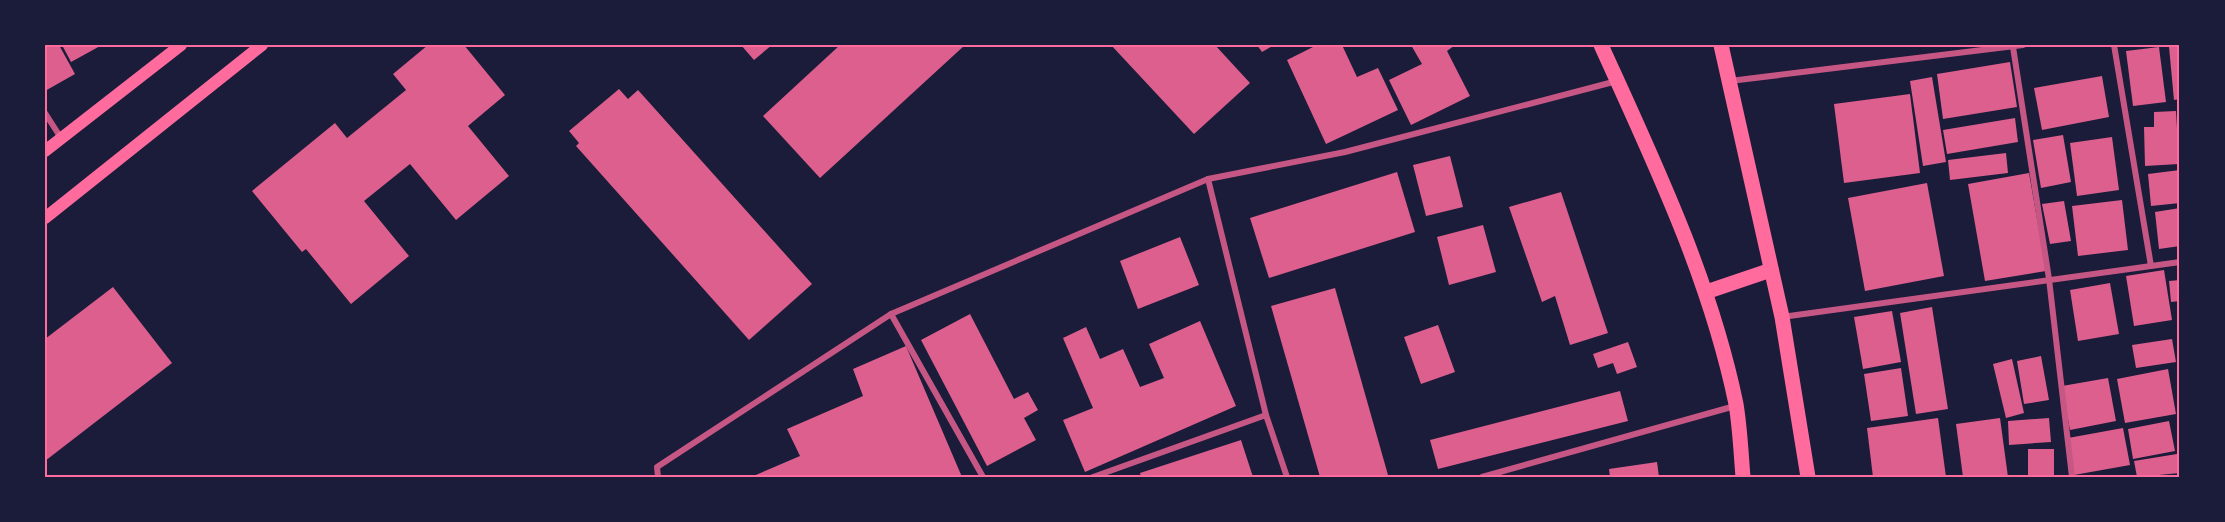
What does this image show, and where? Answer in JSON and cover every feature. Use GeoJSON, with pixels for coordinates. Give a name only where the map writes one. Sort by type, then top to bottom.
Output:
{"type":"FeatureCollection","features":[{"type":"Feature","properties":{"kind":"main road"},"geometry":{"type":"LineString","coordinates":[[45,218],[262,45]]}},
{"type":"Feature","properties":{"kind":"main road"},"geometry":{"type":"LineString","coordinates":[[1601,45],[1646,140],[1706,292],[1736,405],[1743,477]]}},
{"type":"Feature","properties":{"kind":"main road"},"geometry":{"type":"LineString","coordinates":[[1721,45],[1782,317],[1808,477]]}},
{"type":"Feature","properties":{"kind":"main road"},"geometry":{"type":"LineString","coordinates":[[45,151],[179,46]]}},
{"type":"Feature","properties":{"kind":"main road"},"geometry":{"type":"LineString","coordinates":[[1706,292],[1771,270]]}},
{"type":"Feature","properties":{"kind":"street"},"geometry":{"type":"LineString","coordinates":[[1729,81],[2023,45]]}},
{"type":"Feature","properties":{"kind":"street"},"geometry":{"type":"LineString","coordinates":[[2114,45],[2151,266]]}},
{"type":"Feature","properties":{"kind":"street"},"geometry":{"type":"LineString","coordinates":[[2013,47],[2049,279],[2072,477]]}},
{"type":"Feature","properties":{"kind":"street"},"geometry":{"type":"LineString","coordinates":[[658,477],[657,467],[891,314],[1208,178],[1345,152],[1617,81]]}},
{"type":"Feature","properties":{"kind":"street"},"geometry":{"type":"LineString","coordinates":[[45,113],[61,138]]}},
{"type":"Feature","properties":{"kind":"street"},"geometry":{"type":"LineString","coordinates":[[1208,178],[1266,415],[1287,477]]}},
{"type":"Feature","properties":{"kind":"street"},"geometry":{"type":"LineString","coordinates":[[1782,317],[2180,262]]}},
{"type":"Feature","properties":{"kind":"street"},"geometry":{"type":"LineString","coordinates":[[891,314],[983,477]]}},
{"type":"Feature","properties":{"kind":"street"},"geometry":{"type":"LineString","coordinates":[[1482,477],[1736,405]]}},
{"type":"Feature","properties":{"kind":"street"},"geometry":{"type":"LineString","coordinates":[[1093,477],[1266,415]]}},
{"type":"Feature","properties":{"kind":"building"},"geometry":{"type":"Polygon","coordinates":[[[45,45],[59,45],[75,74],[45,91],[45,45]]]}},
{"type":"Feature","properties":{"kind":"building"},"geometry":{"type":"Polygon","coordinates":[[[62,45],[102,45],[71,62],[62,45]]]}},
{"type":"Feature","properties":{"kind":"building"},"geometry":{"type":"Polygon","coordinates":[[[428,45],[464,45],[505,95],[468,126],[509,176],[456,220],[410,164],[364,201],[409,256],[351,304],[306,249],[302,252],[252,191],[335,123],[347,138],[406,90],[393,74],[428,45]]]}},
{"type":"Feature","properties":{"kind":"building"},"geometry":{"type":"Polygon","coordinates":[[[741,45],[772,45],[754,60],[741,45]]]}},
{"type":"Feature","properties":{"kind":"building"},"geometry":{"type":"Polygon","coordinates":[[[840,45],[965,45],[820,178],[763,116],[840,45]]]}},
{"type":"Feature","properties":{"kind":"building"},"geometry":{"type":"Polygon","coordinates":[[[1111,45],[1215,45],[1250,83],[1194,134],[1111,45]]]}},
{"type":"Feature","properties":{"kind":"building"},"geometry":{"type":"Polygon","coordinates":[[[1257,45],[1274,45],[1262,52],[1257,45]]]}},
{"type":"Feature","properties":{"kind":"building"},"geometry":{"type":"Polygon","coordinates":[[[1317,45],[1342,45],[1357,77],[1378,68],[1398,110],[1326,144],[1287,60],[1317,45]]]}},
{"type":"Feature","properties":{"kind":"building"},"geometry":{"type":"Polygon","coordinates":[[[1411,45],[1455,45],[1447,51],[1470,96],[1411,125],[1389,80],[1422,64],[1411,45]]]}},
{"type":"Feature","properties":{"kind":"building"},"geometry":{"type":"Polygon","coordinates":[[[2180,46],[2180,99],[2174,100],[2169,47],[2180,46]]]}},
{"type":"Feature","properties":{"kind":"building"},"geometry":{"type":"Polygon","coordinates":[[[2159,47],[2166,102],[2133,106],[2126,51],[2159,47]]]}},
{"type":"Feature","properties":{"kind":"building"},"geometry":{"type":"Polygon","coordinates":[[[2010,62],[2017,107],[1943,119],[1937,74],[2010,62]]]}},
{"type":"Feature","properties":{"kind":"building"},"geometry":{"type":"Polygon","coordinates":[[[2102,76],[2109,117],[2042,130],[2034,88],[2102,76]]]}},
{"type":"Feature","properties":{"kind":"building"},"geometry":{"type":"Polygon","coordinates":[[[1932,77],[1946,162],[1923,166],[1910,81],[1932,77]]]}},
{"type":"Feature","properties":{"kind":"building"},"geometry":{"type":"Polygon","coordinates":[[[619,89],[628,99],[638,90],[812,284],[749,340],[576,146],[579,143],[569,131],[619,89]]]}},
{"type":"Feature","properties":{"kind":"building"},"geometry":{"type":"Polygon","coordinates":[[[1910,94],[1920,173],[1844,183],[1834,104],[1910,94]]]}},
{"type":"Feature","properties":{"kind":"building"},"geometry":{"type":"Polygon","coordinates":[[[2176,111],[2179,164],[2145,166],[2144,127],[2154,127],[2154,112],[2176,111]]]}},
{"type":"Feature","properties":{"kind":"building"},"geometry":{"type":"Polygon","coordinates":[[[2015,118],[2018,142],[1947,154],[1943,130],[2015,118]]]}},
{"type":"Feature","properties":{"kind":"building"},"geometry":{"type":"Polygon","coordinates":[[[2063,135],[2071,182],[2041,188],[2033,140],[2063,135]]]}},
{"type":"Feature","properties":{"kind":"building"},"geometry":{"type":"Polygon","coordinates":[[[2112,137],[2119,190],[2077,196],[2070,143],[2112,137]]]}},
{"type":"Feature","properties":{"kind":"building"},"geometry":{"type":"Polygon","coordinates":[[[2006,153],[2008,173],[1950,180],[1948,160],[2006,153]]]}},
{"type":"Feature","properties":{"kind":"building"},"geometry":{"type":"Polygon","coordinates":[[[1450,156],[1463,207],[1426,216],[1413,165],[1450,156]]]}},
{"type":"Feature","properties":{"kind":"building"},"geometry":{"type":"Polygon","coordinates":[[[2180,170],[2180,203],[2151,206],[2148,174],[2180,170]]]}},
{"type":"Feature","properties":{"kind":"building"},"geometry":{"type":"Polygon","coordinates":[[[1397,172],[1415,232],[1269,278],[1250,218],[1397,172]]]}},
{"type":"Feature","properties":{"kind":"building"},"geometry":{"type":"Polygon","coordinates":[[[2029,173],[2046,271],[1985,281],[1968,184],[2029,173]]]}},
{"type":"Feature","properties":{"kind":"building"},"geometry":{"type":"Polygon","coordinates":[[[1927,183],[1944,276],[1865,291],[1848,198],[1927,183]]]}},
{"type":"Feature","properties":{"kind":"building"},"geometry":{"type":"Polygon","coordinates":[[[1561,192],[1608,333],[1570,345],[1555,296],[1542,302],[1509,207],[1561,192]]]}},
{"type":"Feature","properties":{"kind":"building"},"geometry":{"type":"Polygon","coordinates":[[[2122,200],[2128,250],[2078,256],[2072,206],[2122,200]]]}},
{"type":"Feature","properties":{"kind":"building"},"geometry":{"type":"Polygon","coordinates":[[[2064,201],[2071,241],[2050,244],[2042,204],[2064,201]]]}},
{"type":"Feature","properties":{"kind":"building"},"geometry":{"type":"Polygon","coordinates":[[[2180,208],[2180,246],[2159,249],[2155,212],[2180,208]]]}},
{"type":"Feature","properties":{"kind":"building"},"geometry":{"type":"Polygon","coordinates":[[[1483,225],[1496,272],[1449,285],[1437,237],[1483,225]]]}},
{"type":"Feature","properties":{"kind":"building"},"geometry":{"type":"Polygon","coordinates":[[[1180,237],[1199,285],[1138,309],[1120,261],[1180,237]]]}},
{"type":"Feature","properties":{"kind":"building"},"geometry":{"type":"Polygon","coordinates":[[[2164,270],[2172,320],[2134,326],[2126,276],[2164,270]]]}},
{"type":"Feature","properties":{"kind":"building"},"geometry":{"type":"Polygon","coordinates":[[[2180,280],[2180,301],[2171,302],[2169,281],[2180,280]]]}},
{"type":"Feature","properties":{"kind":"building"},"geometry":{"type":"Polygon","coordinates":[[[2110,283],[2119,334],[2078,341],[2070,290],[2110,283]]]}},
{"type":"Feature","properties":{"kind":"building"},"geometry":{"type":"Polygon","coordinates":[[[113,287],[172,363],[45,461],[45,339],[113,287]]]}},
{"type":"Feature","properties":{"kind":"building"},"geometry":{"type":"Polygon","coordinates":[[[1335,288],[1388,475],[1383,477],[1320,477],[1271,306],[1335,288]]]}},
{"type":"Feature","properties":{"kind":"building"},"geometry":{"type":"Polygon","coordinates":[[[1932,307],[1948,409],[1916,414],[1900,313],[1932,307]]]}},
{"type":"Feature","properties":{"kind":"building"},"geometry":{"type":"Polygon","coordinates":[[[1892,311],[1901,362],[1863,369],[1854,317],[1892,311]]]}},
{"type":"Feature","properties":{"kind":"building"},"geometry":{"type":"Polygon","coordinates":[[[970,314],[1014,399],[1028,392],[1038,410],[1024,418],[1036,440],[987,466],[921,340],[970,314]]]}},
{"type":"Feature","properties":{"kind":"building"},"geometry":{"type":"Polygon","coordinates":[[[1200,321],[1236,406],[1085,472],[1063,420],[1093,408],[1063,338],[1086,327],[1100,359],[1123,349],[1140,387],[1164,378],[1149,344],[1200,321]]]}},
{"type":"Feature","properties":{"kind":"building"},"geometry":{"type":"Polygon","coordinates":[[[1438,325],[1455,372],[1421,384],[1404,337],[1438,325]]]}},
{"type":"Feature","properties":{"kind":"building"},"geometry":{"type":"Polygon","coordinates":[[[2172,339],[2176,362],[2136,368],[2132,345],[2172,339]]]}},
{"type":"Feature","properties":{"kind":"building"},"geometry":{"type":"Polygon","coordinates":[[[1628,342],[1637,367],[1617,374],[1613,363],[1598,368],[1593,354],[1628,342]]]}},
{"type":"Feature","properties":{"kind":"building"},"geometry":{"type":"Polygon","coordinates":[[[906,346],[962,477],[751,477],[800,456],[787,429],[863,396],[853,369],[906,346]]]}},
{"type":"Feature","properties":{"kind":"building"},"geometry":{"type":"Polygon","coordinates":[[[2041,356],[2049,400],[2024,404],[2017,361],[2041,356]]]}},
{"type":"Feature","properties":{"kind":"building"},"geometry":{"type":"Polygon","coordinates":[[[2012,359],[2024,413],[2006,418],[1993,364],[2012,359]]]}},
{"type":"Feature","properties":{"kind":"building"},"geometry":{"type":"Polygon","coordinates":[[[1901,368],[1908,416],[1871,421],[1864,374],[1901,368]]]}},
{"type":"Feature","properties":{"kind":"building"},"geometry":{"type":"Polygon","coordinates":[[[2168,369],[2176,414],[2125,423],[2117,379],[2168,369]]]}},
{"type":"Feature","properties":{"kind":"building"},"geometry":{"type":"Polygon","coordinates":[[[2108,378],[2116,421],[2070,430],[2062,386],[2108,378]]]}},
{"type":"Feature","properties":{"kind":"building"},"geometry":{"type":"Polygon","coordinates":[[[1620,391],[1628,421],[1438,469],[1430,440],[1620,391]]]}},
{"type":"Feature","properties":{"kind":"building"},"geometry":{"type":"Polygon","coordinates":[[[1938,418],[1946,477],[1873,477],[1867,428],[1938,418]]]}},
{"type":"Feature","properties":{"kind":"building"},"geometry":{"type":"Polygon","coordinates":[[[2000,418],[2008,477],[1963,477],[1956,424],[2000,418]]]}},
{"type":"Feature","properties":{"kind":"building"},"geometry":{"type":"Polygon","coordinates":[[[2049,418],[2051,442],[2009,445],[2008,421],[2049,418]]]}},
{"type":"Feature","properties":{"kind":"building"},"geometry":{"type":"Polygon","coordinates":[[[2169,421],[2175,451],[2133,459],[2128,429],[2169,421]]]}},
{"type":"Feature","properties":{"kind":"building"},"geometry":{"type":"Polygon","coordinates":[[[2123,428],[2130,465],[2074,475],[2068,438],[2123,428]]]}},
{"type":"Feature","properties":{"kind":"building"},"geometry":{"type":"Polygon","coordinates":[[[1241,440],[1253,477],[1141,477],[1140,473],[1241,440]]]}},
{"type":"Feature","properties":{"kind":"building"},"geometry":{"type":"Polygon","coordinates":[[[2028,449],[2054,449],[2054,477],[2028,477],[2028,449]]]}},
{"type":"Feature","properties":{"kind":"building"},"geometry":{"type":"Polygon","coordinates":[[[2177,454],[2180,473],[2137,477],[2134,461],[2177,454]]]}},
{"type":"Feature","properties":{"kind":"building"},"geometry":{"type":"Polygon","coordinates":[[[1657,462],[1659,477],[1610,477],[1609,469],[1657,462]]]}}]}
